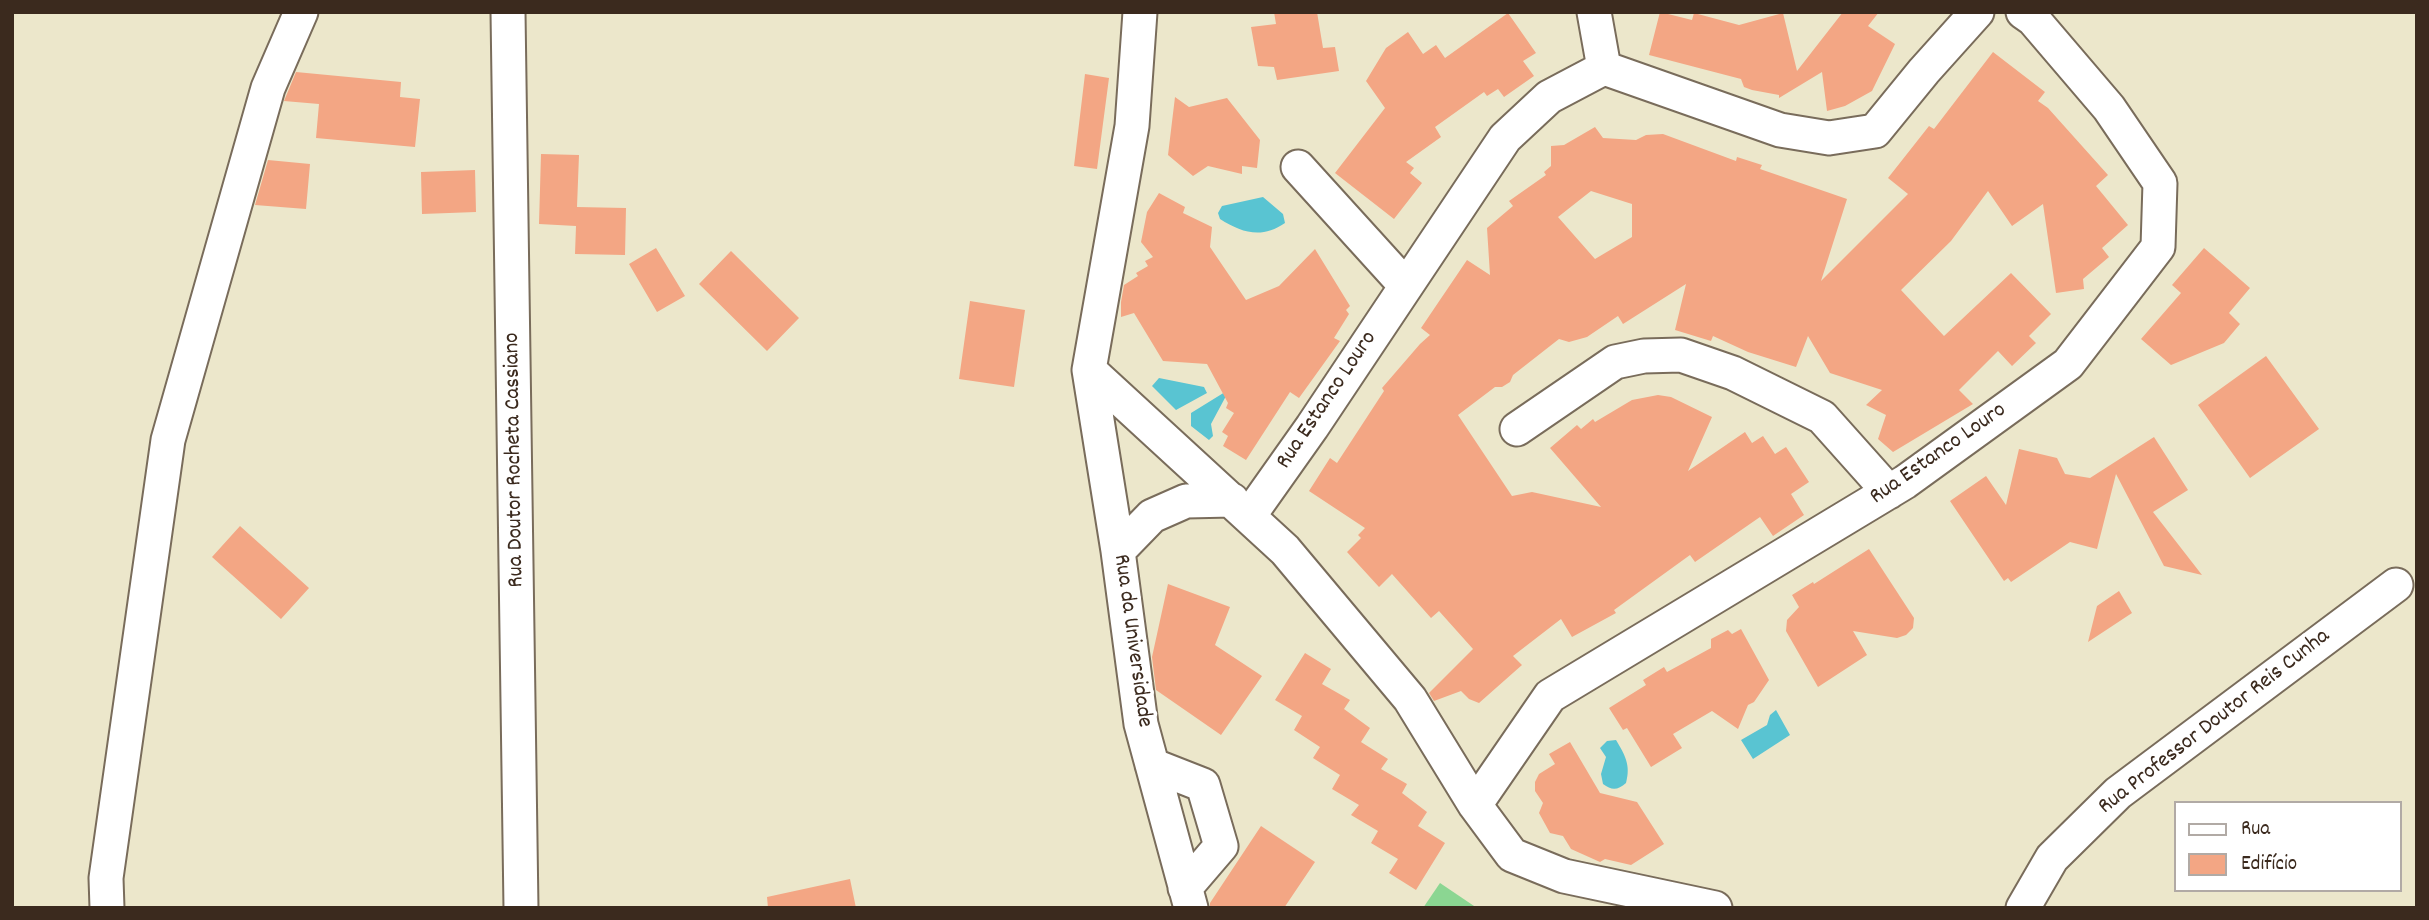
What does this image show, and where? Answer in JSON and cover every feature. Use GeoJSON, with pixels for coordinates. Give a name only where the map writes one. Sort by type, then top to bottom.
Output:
{"type":"FeatureCollection","features":[{"type":"Feature","properties":{"kind":"street"},"geometry":{"type":"LineString","coordinates":[[107,908],[106,878],[168,440],[268,88],[300,12]]}},
{"type":"Feature","properties":{"kind":"street","name":"Rua Doutor Rocheta Cassiano"},"geometry":{"type":"LineString","coordinates":[[508,12],[521,908]]}},
{"type":"Feature","properties":{"kind":"street","name":"Rua da Universidade"},"geometry":{"type":"LineString","coordinates":[[1140,12],[1132,126],[1089,370],[1118,551],[1141,724],[1188,898]]}},
{"type":"Feature","properties":{"kind":"street"},"geometry":{"type":"LineString","coordinates":[[1594,12],[1604,68],[1780,130],[1829,138],[1875,131],[1977,12]]}},
{"type":"Feature","properties":{"kind":"street","name":"Rua Estanco Louro"},"geometry":{"type":"LineString","coordinates":[[1475,805],[1550,696],[1889,492],[2068,364],[2158,247],[2160,183],[2109,108],[2033,19],[2023,12]]}},
{"type":"Feature","properties":{"kind":"street","name":"Rua Estanco Louro"},"geometry":{"type":"LineString","coordinates":[[1240,508],[1406,286],[1505,138],[1549,97],[1604,68]]}},
{"type":"Feature","properties":{"kind":"street"},"geometry":{"type":"LineString","coordinates":[[1298,167],[1406,286]]}},
{"type":"Feature","properties":{"kind":"street"},"geometry":{"type":"LineString","coordinates":[[1517,429],[1615,362],[1644,356],[1681,355],[1733,373],[1822,417],[1889,492]]}},
{"type":"Feature","properties":{"kind":"street"},"geometry":{"type":"LineString","coordinates":[[1089,370],[1285,550],[1410,699],[1475,805],[1512,855],[1564,876],[1715,908]]}},
{"type":"Feature","properties":{"kind":"street"},"geometry":{"type":"LineString","coordinates":[[1118,551],[1152,516],[1186,501],[1240,508]]}},
{"type":"Feature","properties":{"kind":"street","name":"Rua Professor Doutor Reis Cunha"},"geometry":{"type":"LineString","coordinates":[[2023,908],[2052,858],[2118,793],[2396,585]]}},
{"type":"Feature","properties":{"kind":"street"},"geometry":{"type":"LineString","coordinates":[[1152,765],[1203,785],[1221,846],[1188,898]]}},
{"type":"Feature","properties":{"kind":"green space"},"geometry":{"type":"Polygon","coordinates":[[[1440,883],[1477,908],[1423,908],[1440,883]]]}},
{"type":"Feature","properties":{"kind":"water"},"geometry":{"type":"Polygon","coordinates":[[[1263,197],[1283,214],[1285,223],[1268,231],[1252,232],[1236,228],[1220,219],[1218,213],[1222,206],[1263,197]]]}},
{"type":"Feature","properties":{"kind":"water"},"geometry":{"type":"Polygon","coordinates":[[[1159,378],[1204,387],[1207,393],[1176,410],[1152,386],[1159,378]]]}},
{"type":"Feature","properties":{"kind":"water"},"geometry":{"type":"Polygon","coordinates":[[[1225,392],[1226,396],[1211,424],[1213,436],[1209,440],[1191,426],[1191,413],[1225,392]]]}},
{"type":"Feature","properties":{"kind":"water"},"geometry":{"type":"Polygon","coordinates":[[[1776,710],[1790,735],[1753,759],[1741,740],[1767,725],[1770,715],[1776,710]]]}},
{"type":"Feature","properties":{"kind":"water"},"geometry":{"type":"Polygon","coordinates":[[[1616,740],[1628,771],[1626,783],[1615,789],[1603,784],[1601,774],[1606,757],[1600,748],[1607,741],[1616,740]]]}},
{"type":"Feature","properties":{"kind":"building"},"geometry":{"type":"Polygon","coordinates":[[[1274,12],[1317,12],[1323,48],[1335,47],[1339,71],[1277,80],[1274,67],[1258,66],[1251,27],[1276,24],[1274,12]]]}},
{"type":"Feature","properties":{"kind":"building"},"geometry":{"type":"Polygon","coordinates":[[[1660,12],[1692,20],[1694,13],[1739,25],[1783,13],[1797,71],[1843,12],[1879,12],[1868,26],[1895,44],[1872,91],[1845,106],[1827,111],[1822,72],[1779,98],[1779,95],[1744,87],[1741,79],[1649,55],[1660,12]]]}},
{"type":"Feature","properties":{"kind":"building"},"geometry":{"type":"Polygon","coordinates":[[[1508,13],[1536,53],[1523,61],[1534,76],[1504,97],[1498,89],[1487,96],[1484,92],[1435,127],[1441,137],[1406,162],[1414,168],[1410,173],[1422,183],[1394,219],[1335,173],[1385,108],[1366,81],[1386,48],[1408,32],[1423,54],[1436,45],[1445,58],[1508,13]]]}},
{"type":"Feature","properties":{"kind":"building"},"geometry":{"type":"Polygon","coordinates":[[[1993,52],[2045,92],[2038,101],[2048,108],[2108,175],[2096,186],[2128,225],[2102,248],[2109,257],[2083,279],[2084,289],[2056,293],[2043,204],[2012,226],[1988,191],[1951,241],[1901,290],[1944,336],[2011,273],[2051,314],[2029,336],[2036,343],[2012,366],[1998,351],[1959,390],[1973,404],[1893,452],[1878,439],[1886,415],[1866,405],[1882,390],[1830,373],[1808,336],[1796,367],[1748,352],[1713,336],[1711,341],[1675,330],[1686,284],[1623,324],[1618,316],[1587,337],[1569,342],[1559,339],[1513,375],[1510,382],[1502,387],[1495,387],[1458,415],[1512,496],[1532,492],[1601,507],[1550,448],[1577,425],[1581,429],[1593,419],[1595,422],[1632,400],[1658,395],[1671,397],[1712,417],[1688,471],[1745,432],[1752,443],[1763,436],[1775,454],[1786,447],[1809,482],[1791,494],[1804,515],[1773,536],[1760,517],[1695,562],[1690,555],[1614,610],[1616,613],[1572,637],[1561,619],[1513,656],[1522,665],[1479,703],[1469,699],[1461,691],[1434,701],[1429,693],[1473,649],[1439,611],[1431,618],[1392,574],[1379,587],[1347,552],[1361,538],[1358,535],[1365,528],[1309,491],[1330,458],[1337,463],[1384,391],[1382,388],[1430,335],[1421,328],[1467,260],[1490,275],[1487,228],[1513,206],[1509,201],[1546,175],[1544,172],[1551,166],[1551,146],[1564,145],[1595,127],[1603,138],[1636,140],[1646,135],[1663,134],[1736,161],[1737,157],[1762,165],[1760,169],[1847,199],[1821,281],[1908,194],[1888,178],[1929,126],[1934,129],[1993,52]],[[1591,191],[1558,217],[1595,259],[1632,237],[1632,204],[1591,191]]]}},
{"type":"Feature","properties":{"kind":"building"},"geometry":{"type":"Polygon","coordinates":[[[296,72],[401,82],[400,97],[420,99],[415,147],[316,138],[319,104],[284,101],[296,72]]]}},
{"type":"Feature","properties":{"kind":"building"},"geometry":{"type":"Polygon","coordinates":[[[1085,74],[1109,78],[1097,169],[1074,166],[1085,74]]]}},
{"type":"Feature","properties":{"kind":"building"},"geometry":{"type":"Polygon","coordinates":[[[1175,97],[1189,107],[1227,98],[1260,140],[1257,168],[1242,166],[1242,174],[1208,166],[1193,176],[1168,155],[1175,97]]]}},
{"type":"Feature","properties":{"kind":"building"},"geometry":{"type":"Polygon","coordinates":[[[541,154],[579,155],[577,207],[626,208],[625,255],[575,254],[576,226],[539,224],[541,154]]]}},
{"type":"Feature","properties":{"kind":"building"},"geometry":{"type":"Polygon","coordinates":[[[268,160],[310,164],[306,209],[255,205],[268,160]]]}},
{"type":"Feature","properties":{"kind":"building"},"geometry":{"type":"Polygon","coordinates":[[[475,170],[476,212],[422,214],[421,172],[475,170]]]}},
{"type":"Feature","properties":{"kind":"building"},"geometry":{"type":"Polygon","coordinates":[[[1159,193],[1185,207],[1183,213],[1212,227],[1210,247],[1246,300],[1279,286],[1315,249],[1350,306],[1346,310],[1349,314],[1334,338],[1340,341],[1299,398],[1290,392],[1246,460],[1223,446],[1228,436],[1222,432],[1234,413],[1226,408],[1228,403],[1207,364],[1163,361],[1134,313],[1121,317],[1124,285],[1138,276],[1136,273],[1148,266],[1145,261],[1153,257],[1141,242],[1147,212],[1159,193]]]}},
{"type":"Feature","properties":{"kind":"building"},"geometry":{"type":"Polygon","coordinates":[[[656,248],[685,296],[657,312],[629,264],[656,248]]]}},
{"type":"Feature","properties":{"kind":"building"},"geometry":{"type":"Polygon","coordinates":[[[2204,248],[2250,288],[2229,313],[2240,324],[2224,343],[2171,365],[2141,339],[2181,293],[2172,285],[2204,248]]]}},
{"type":"Feature","properties":{"kind":"building"},"geometry":{"type":"Polygon","coordinates":[[[731,251],[799,318],[767,351],[699,284],[731,251]]]}},
{"type":"Feature","properties":{"kind":"building"},"geometry":{"type":"Polygon","coordinates":[[[970,301],[1025,310],[1014,387],[959,379],[970,301]]]}},
{"type":"Feature","properties":{"kind":"building"},"geometry":{"type":"Polygon","coordinates":[[[2266,356],[2319,429],[2250,478],[2198,405],[2266,356]]]}},
{"type":"Feature","properties":{"kind":"building"},"geometry":{"type":"Polygon","coordinates":[[[2154,437],[2188,490],[2153,512],[2202,575],[2164,566],[2116,474],[2097,549],[2070,542],[2011,582],[2008,578],[2004,581],[1950,501],[1986,476],[2006,505],[2019,449],[2057,458],[2065,474],[2090,478],[2154,437]]]}},
{"type":"Feature","properties":{"kind":"building"},"geometry":{"type":"Polygon","coordinates":[[[240,526],[309,588],[281,619],[212,557],[240,526]]]}},
{"type":"Feature","properties":{"kind":"building"},"geometry":{"type":"Polygon","coordinates":[[[1869,549],[1914,618],[1913,628],[1906,635],[1897,638],[1853,631],[1867,655],[1818,687],[1786,631],[1787,620],[1799,607],[1792,595],[1869,549]]]}},
{"type":"Feature","properties":{"kind":"building"},"geometry":{"type":"Polygon","coordinates":[[[1168,584],[1230,607],[1215,645],[1262,676],[1221,735],[1156,690],[1152,657],[1168,584]]]}},
{"type":"Feature","properties":{"kind":"building"},"geometry":{"type":"Polygon","coordinates":[[[2119,591],[2132,613],[2088,642],[2097,606],[2119,591]]]}},
{"type":"Feature","properties":{"kind":"building"},"geometry":{"type":"Polygon","coordinates":[[[1741,629],[1769,680],[1754,702],[1748,705],[1738,729],[1712,711],[1673,734],[1682,748],[1651,767],[1627,728],[1623,730],[1609,708],[1646,685],[1643,680],[1664,667],[1667,672],[1711,648],[1711,639],[1728,630],[1732,634],[1741,629]]]}},
{"type":"Feature","properties":{"kind":"building"},"geometry":{"type":"Polygon","coordinates":[[[1305,653],[1331,669],[1322,684],[1350,700],[1344,709],[1370,728],[1361,742],[1388,759],[1381,769],[1407,784],[1402,793],[1427,812],[1418,826],[1445,843],[1416,890],[1389,873],[1398,859],[1371,843],[1378,831],[1351,815],[1359,805],[1332,789],[1340,775],[1313,758],[1320,747],[1294,730],[1302,716],[1275,700],[1305,653]]]}},
{"type":"Feature","properties":{"kind":"building"},"geometry":{"type":"Polygon","coordinates":[[[1570,742],[1600,793],[1637,802],[1664,844],[1631,865],[1605,859],[1600,862],[1571,849],[1563,836],[1550,833],[1539,813],[1543,803],[1535,791],[1535,782],[1539,774],[1555,764],[1549,754],[1570,742]]]}},
{"type":"Feature","properties":{"kind":"building"},"geometry":{"type":"Polygon","coordinates":[[[1261,826],[1315,862],[1284,908],[1210,908],[1210,903],[1261,826]]]}},
{"type":"Feature","properties":{"kind":"building"},"geometry":{"type":"Polygon","coordinates":[[[850,879],[856,908],[768,908],[767,897],[850,879]]]}}]}
